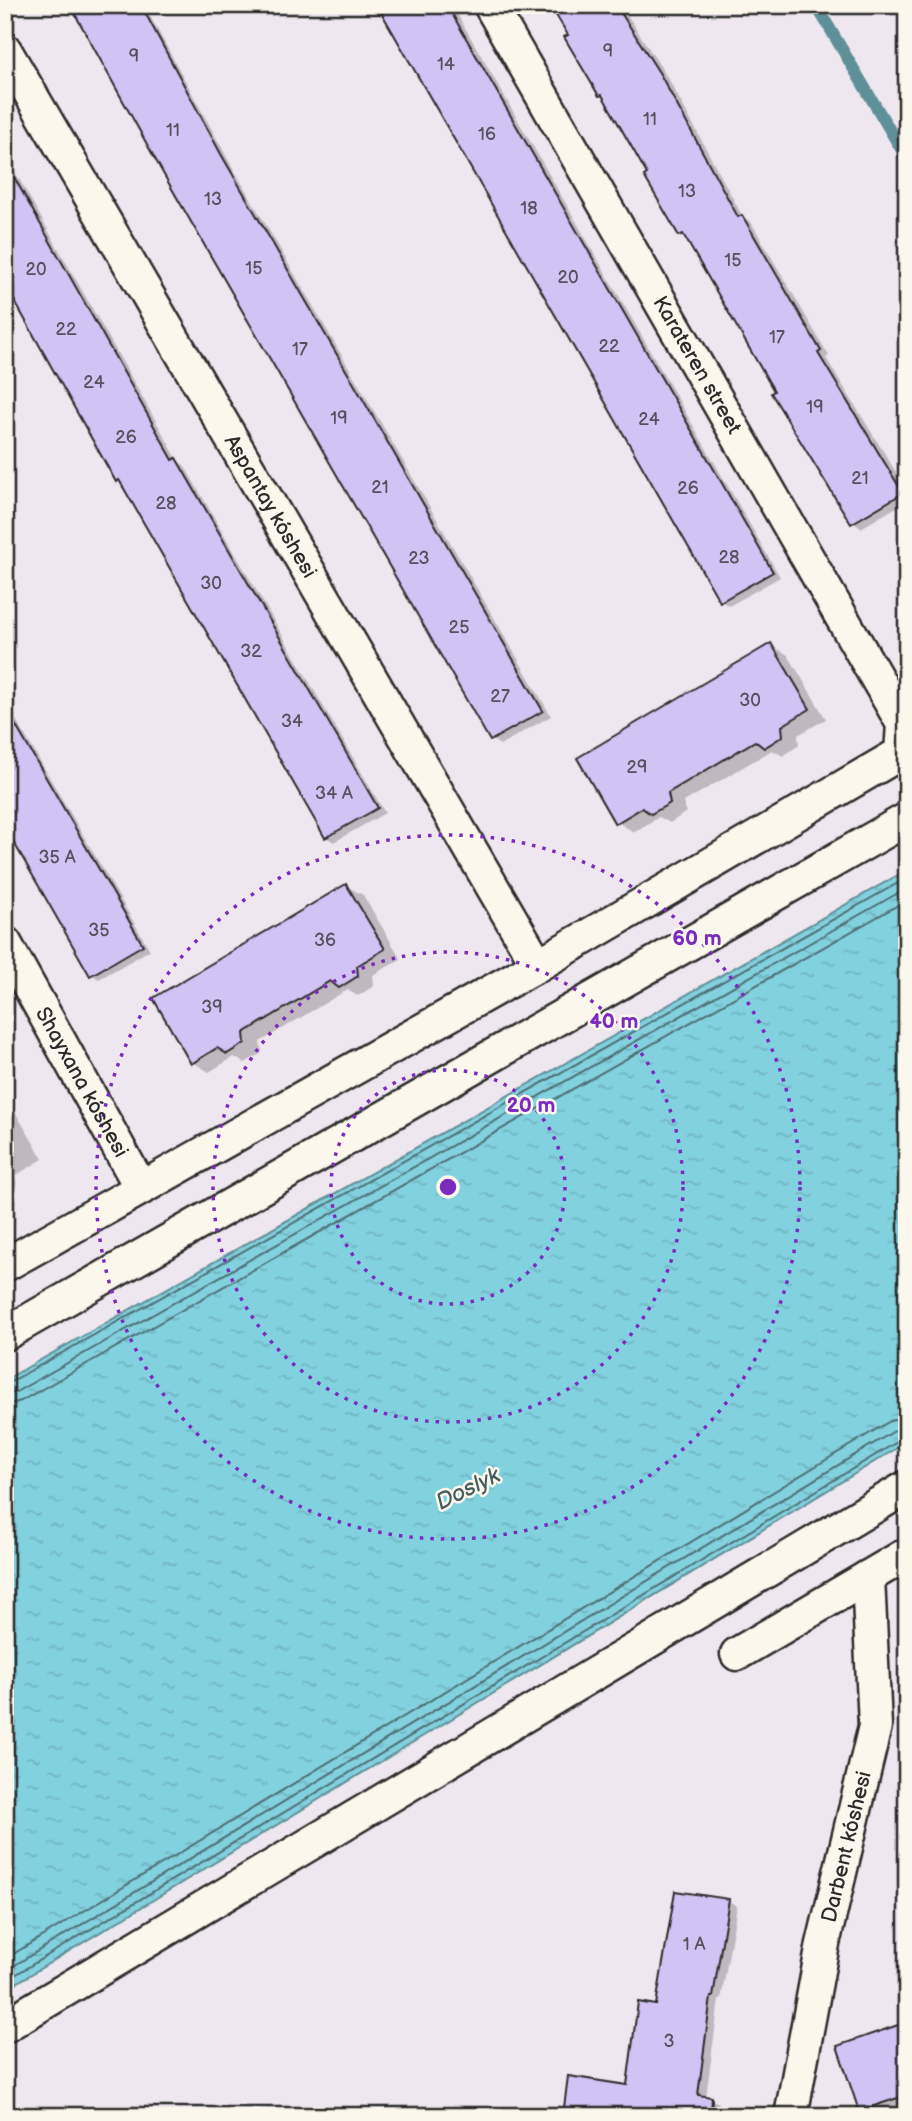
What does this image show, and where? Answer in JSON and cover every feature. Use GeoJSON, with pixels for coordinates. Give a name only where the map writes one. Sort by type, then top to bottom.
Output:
{"type":"FeatureCollection","features":[{"type":"Feature","properties":{"kind":"street","name":"Karateren street"},"geometry":{"type":"LineString","coordinates":[[490,5],[903,724],[901,753],[538,965]]}},
{"type":"Feature","properties":{"kind":"street","name":"Aspantay kóshesi"},"geometry":{"type":"LineString","coordinates":[[5,50],[538,965]]}},
{"type":"Feature","properties":{"kind":"street"},"geometry":{"type":"LineString","coordinates":[[5,1334],[907,820]]}},
{"type":"Feature","properties":{"kind":"street","name":"Shayxana kóshesi"},"geometry":{"type":"LineString","coordinates":[[5,943],[140,1186]]}},
{"type":"Feature","properties":{"kind":"street"},"geometry":{"type":"LineString","coordinates":[[5,1265],[140,1186],[538,965]]}},
{"type":"Feature","properties":{"kind":"street"},"geometry":{"type":"LineString","coordinates":[[5,2026],[907,1487]]}},
{"type":"Feature","properties":{"kind":"street"},"geometry":{"type":"LineString","coordinates":[[737,1654],[907,1554]]}},
{"type":"Feature","properties":{"kind":"street","name":"Darbent kóshesi"},"geometry":{"type":"LineString","coordinates":[[791,2116],[822,1944],[874,1726],[868,1577]]}},
{"type":"Feature","properties":{"kind":"water","name":"Doslyk"},"geometry":{"type":"Polygon","coordinates":[[[907,870],[907,1442],[5,1990],[5,1380],[907,870]]]}},
{"type":"Feature","properties":{"kind":"building"},"geometry":{"type":"Polygon","coordinates":[[[70,5],[141,5],[221,154],[543,711],[490,741],[164,175],[70,5]]]}},
{"type":"Feature","properties":{"kind":"building"},"geometry":{"type":"Polygon","coordinates":[[[377,5],[447,5],[773,572],[720,602],[377,5]]]}},
{"type":"Feature","properties":{"kind":"building"},"geometry":{"type":"Polygon","coordinates":[[[550,5],[616,5],[660,74],[738,217],[742,215],[821,351],[818,353],[903,493],[851,524],[771,393],[774,391],[683,234],[679,236],[644,176],[647,174],[602,95],[599,96],[564,37],[568,35],[550,5]]]}},
{"type":"Feature","properties":{"kind":"building"},"geometry":{"type":"Polygon","coordinates":[[[5,161],[173,460],[176,458],[378,808],[325,838],[119,480],[116,482],[5,284],[5,161]]]}},
{"type":"Feature","properties":{"kind":"building"},"geometry":{"type":"Polygon","coordinates":[[[771,643],[810,709],[782,726],[783,736],[764,748],[755,741],[668,793],[670,803],[651,814],[642,808],[615,824],[577,758],[771,643]]]}},
{"type":"Feature","properties":{"kind":"building"},"geometry":{"type":"Polygon","coordinates":[[[5,707],[143,945],[90,976],[5,827],[5,707]]]}},
{"type":"Feature","properties":{"kind":"building"},"geometry":{"type":"Polygon","coordinates":[[[346,884],[385,949],[357,966],[358,976],[339,988],[330,981],[244,1033],[245,1043],[227,1054],[217,1048],[191,1064],[153,998],[346,884]]]}},
{"type":"Feature","properties":{"kind":"building"},"geometry":{"type":"Polygon","coordinates":[[[675,1891],[729,1899],[711,1997],[698,2095],[712,2097],[711,2116],[563,2116],[568,2076],[627,2085],[638,2002],[656,2005],[675,1891]]]}},
{"type":"Feature","properties":{"kind":"building"},"geometry":{"type":"Polygon","coordinates":[[[907,2022],[907,2095],[859,2111],[837,2046],[907,2022]]]}},
{"type":"Feature","properties":{"kind":"waterway"},"geometry":{"type":"LineString","coordinates":[[816,5],[907,159]]}}]}
